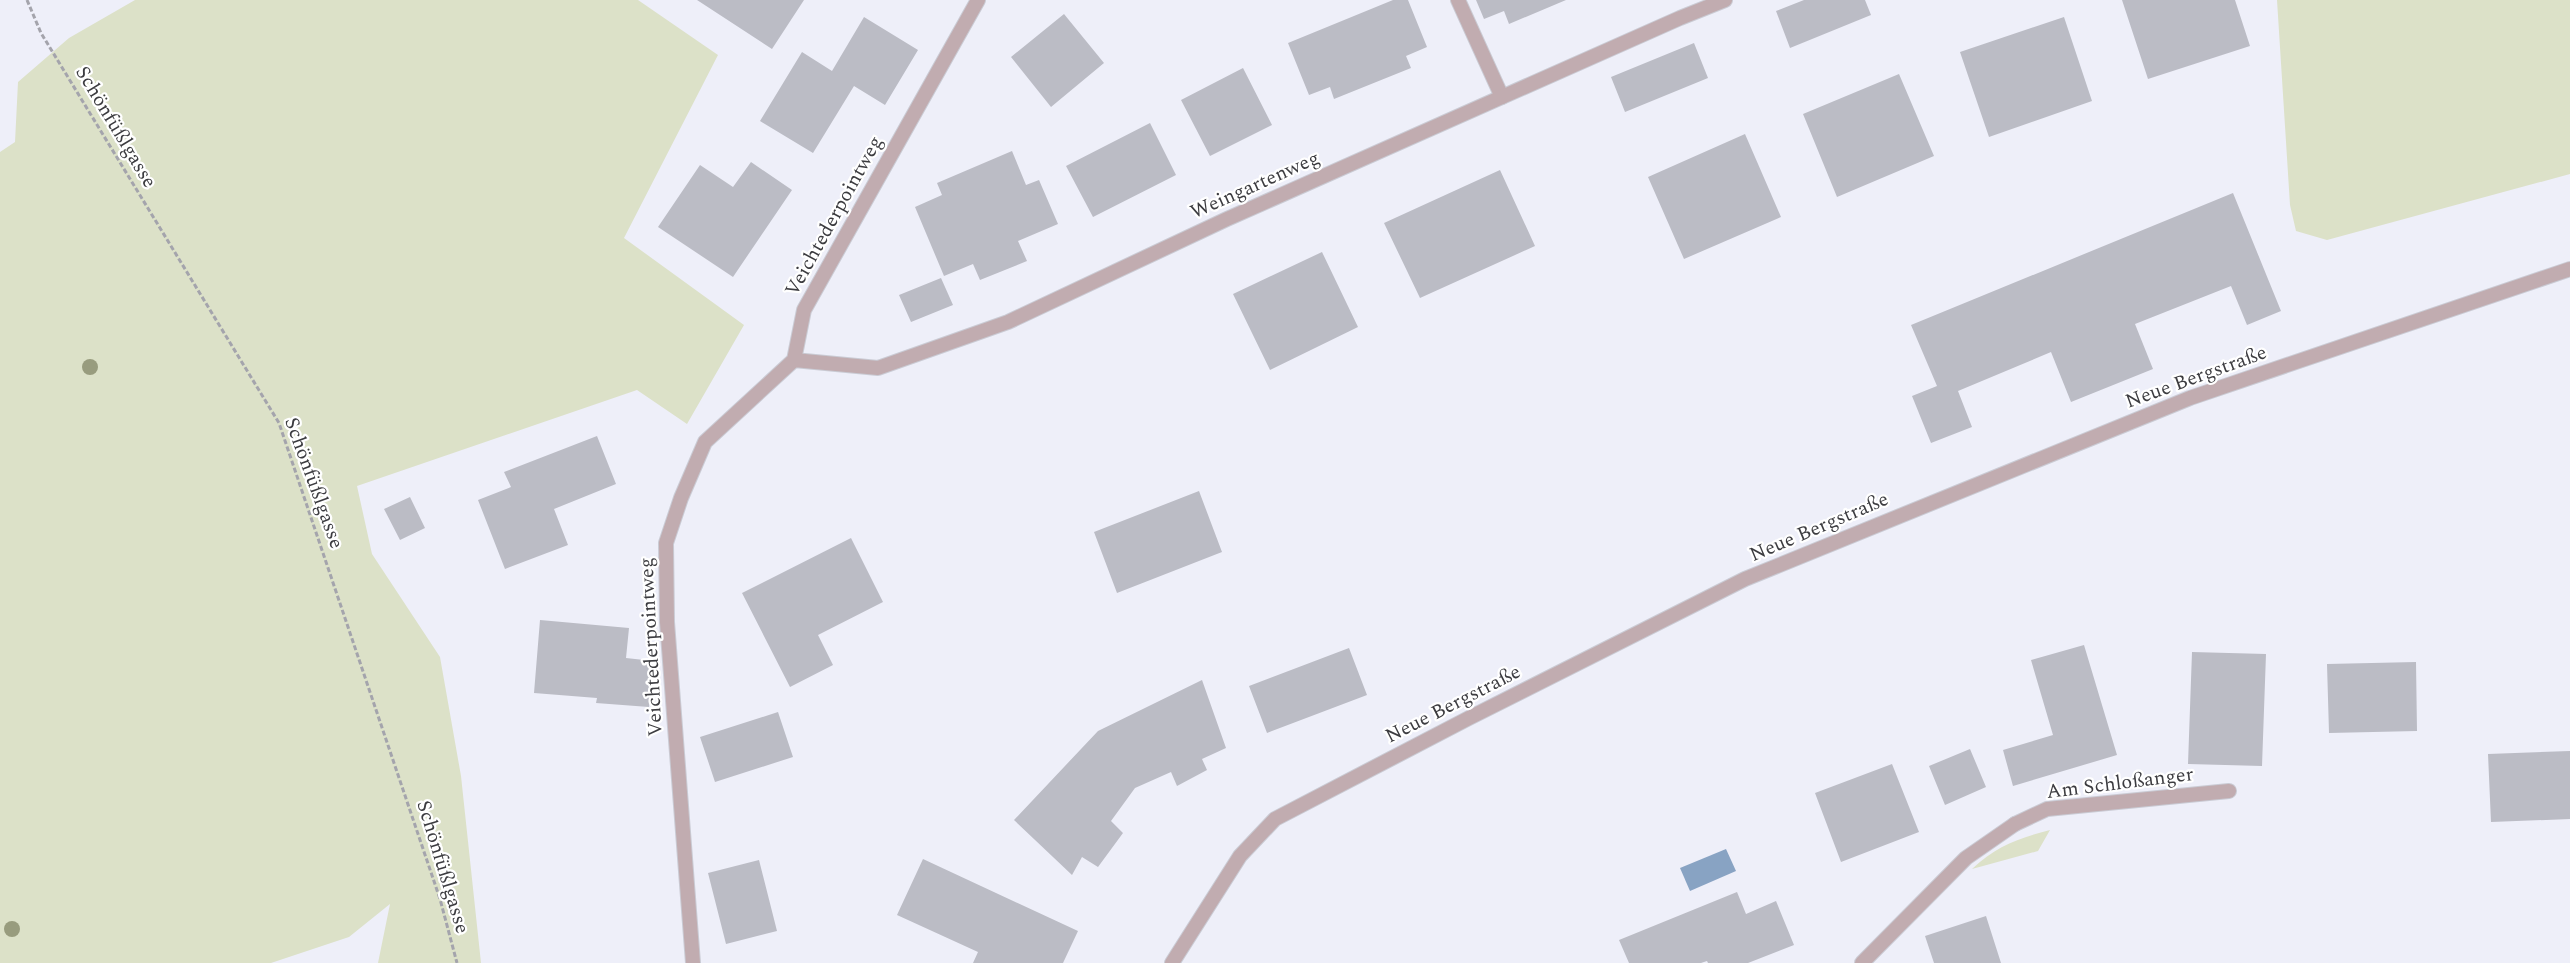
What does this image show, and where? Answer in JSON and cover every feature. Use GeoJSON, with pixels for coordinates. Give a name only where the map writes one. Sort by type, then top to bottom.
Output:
{"type":"FeatureCollection","features":[{"type":"Feature","properties":{"kind":"street","name":"Veichtederpointweg"},"geometry":{"type":"LineString","coordinates":[[693,963],[667,622],[666,543],[681,498],[705,442],[794,360],[804,310],[978,0]]}},
{"type":"Feature","properties":{"kind":"street"},"geometry":{"type":"LineString","coordinates":[[1458,0],[1502,97]]}},
{"type":"Feature","properties":{"kind":"street","name":"Weingartenweg"},"geometry":{"type":"LineString","coordinates":[[794,360],[878,368],[1008,322],[1227,219],[1725,0]]}},
{"type":"Feature","properties":{"kind":"street","name":"Neue Bergstraße"},"geometry":{"type":"LineString","coordinates":[[1172,963],[1240,856],[1275,820],[1469,718],[1745,579],[2190,398],[2570,269]]}},
{"type":"Feature","properties":{"kind":"street","name":"Am Schloßanger"},"geometry":{"type":"LineString","coordinates":[[1862,963],[1966,858],[2015,824],[2047,809],[2229,791]]}},
{"type":"Feature","properties":{"kind":"path","name":"Schönfüßlgasse"},"geometry":{"type":"LineString","coordinates":[[27,0],[41,33],[279,423],[440,899],[457,963]]}},
{"type":"Feature","properties":{"kind":"green space"},"geometry":{"type":"Polygon","coordinates":[[[135,0],[638,0],[718,55],[624,238],[744,325],[687,424],[637,390],[357,486],[372,554],[440,657],[461,776],[481,963],[378,963],[390,904],[349,937],[271,963],[0,963],[0,152],[15,142],[18,82],[69,38],[135,0]]]}},
{"type":"Feature","properties":{"kind":"green space"},"geometry":{"type":"Polygon","coordinates":[[[2277,0],[2570,0],[2570,174],[2327,240],[2296,231],[2290,205],[2277,0]]]}},
{"type":"Feature","properties":{"kind":"green space"},"geometry":{"type":"Polygon","coordinates":[[[2050,830],[2038,851],[1972,869],[1990,854],[2008,844],[2050,830]]]}},
{"type":"Feature","properties":{"kind":"water"},"geometry":{"type":"Polygon","coordinates":[[[1726,849],[1736,871],[1690,891],[1680,868],[1726,849]]]}},
{"type":"Feature","properties":{"kind":"building"},"geometry":{"type":"Polygon","coordinates":[[[697,0],[804,0],[772,49],[697,0]]]}},
{"type":"Feature","properties":{"kind":"building"},"geometry":{"type":"Polygon","coordinates":[[[1393,0],[1408,0],[1427,47],[1406,56],[1411,68],[1334,99],[1330,87],[1309,95],[1288,43],[1393,0]]]}},
{"type":"Feature","properties":{"kind":"building"},"geometry":{"type":"Polygon","coordinates":[[[1476,0],[1566,0],[1509,24],[1504,11],[1484,19],[1476,0]]]}},
{"type":"Feature","properties":{"kind":"building"},"geometry":{"type":"Polygon","coordinates":[[[1804,0],[1865,0],[1871,15],[1790,48],[1776,11],[1804,0]]]}},
{"type":"Feature","properties":{"kind":"building"},"geometry":{"type":"Polygon","coordinates":[[[2122,0],[2235,0],[2250,46],[2148,79],[2122,0]]]}},
{"type":"Feature","properties":{"kind":"building"},"geometry":{"type":"Polygon","coordinates":[[[1064,14],[1104,63],[1051,107],[1011,57],[1064,14]]]}},
{"type":"Feature","properties":{"kind":"building"},"geometry":{"type":"Polygon","coordinates":[[[864,17],[918,50],[885,105],[854,86],[813,153],[760,121],[802,52],[832,71],[864,17]]]}},
{"type":"Feature","properties":{"kind":"building"},"geometry":{"type":"Polygon","coordinates":[[[2064,17],[2092,101],[1989,137],[1960,52],[2064,17]]]}},
{"type":"Feature","properties":{"kind":"building"},"geometry":{"type":"Polygon","coordinates":[[[1694,43],[1708,78],[1625,112],[1611,77],[1694,43]]]}},
{"type":"Feature","properties":{"kind":"building"},"geometry":{"type":"Polygon","coordinates":[[[1243,68],[1272,125],[1210,156],[1181,100],[1243,68]]]}},
{"type":"Feature","properties":{"kind":"building"},"geometry":{"type":"Polygon","coordinates":[[[1899,74],[1934,156],[1837,197],[1803,114],[1899,74]]]}},
{"type":"Feature","properties":{"kind":"building"},"geometry":{"type":"Polygon","coordinates":[[[1150,123],[1176,175],[1093,217],[1066,166],[1150,123]]]}},
{"type":"Feature","properties":{"kind":"building"},"geometry":{"type":"Polygon","coordinates":[[[1745,134],[1781,217],[1684,259],[1648,177],[1745,134]]]}},
{"type":"Feature","properties":{"kind":"building"},"geometry":{"type":"Polygon","coordinates":[[[1012,151],[1026,185],[1039,180],[1058,224],[1018,241],[1027,261],[980,280],[973,264],[944,276],[915,207],[942,195],[937,183],[1012,151]]]}},
{"type":"Feature","properties":{"kind":"building"},"geometry":{"type":"Polygon","coordinates":[[[751,162],[792,190],[733,277],[658,227],[700,165],[733,187],[751,162]]]}},
{"type":"Feature","properties":{"kind":"building"},"geometry":{"type":"Polygon","coordinates":[[[1500,170],[1535,246],[1420,298],[1384,223],[1500,170]]]}},
{"type":"Feature","properties":{"kind":"building"},"geometry":{"type":"Polygon","coordinates":[[[2233,193],[2281,311],[2247,325],[2231,286],[2135,324],[2153,369],[2071,402],[2051,352],[1958,391],[1972,427],[1931,443],[1912,396],[1937,386],[1911,325],[2233,193]]]}},
{"type":"Feature","properties":{"kind":"building"},"geometry":{"type":"Polygon","coordinates":[[[1322,252],[1358,327],[1270,370],[1233,294],[1322,252]]]}},
{"type":"Feature","properties":{"kind":"building"},"geometry":{"type":"Polygon","coordinates":[[[941,278],[953,305],[911,322],[899,295],[941,278]]]}},
{"type":"Feature","properties":{"kind":"building"},"geometry":{"type":"Polygon","coordinates":[[[597,436],[616,484],[554,509],[568,545],[505,569],[478,500],[511,487],[504,472],[597,436]]]}},
{"type":"Feature","properties":{"kind":"building"},"geometry":{"type":"Polygon","coordinates":[[[1199,491],[1222,552],[1117,593],[1094,532],[1199,491]]]}},
{"type":"Feature","properties":{"kind":"building"},"geometry":{"type":"Polygon","coordinates":[[[410,497],[425,528],[400,540],[384,509],[410,497]]]}},
{"type":"Feature","properties":{"kind":"building"},"geometry":{"type":"Polygon","coordinates":[[[851,538],[883,602],[818,635],[833,665],[790,687],[742,593],[851,538]]]}},
{"type":"Feature","properties":{"kind":"building"},"geometry":{"type":"Polygon","coordinates":[[[540,620],[629,628],[626,658],[653,661],[649,707],[596,703],[597,698],[534,693],[540,620]]]}},
{"type":"Feature","properties":{"kind":"building"},"geometry":{"type":"Polygon","coordinates":[[[2084,645],[2117,755],[2013,786],[2003,750],[2053,735],[2031,660],[2084,645]]]}},
{"type":"Feature","properties":{"kind":"building"},"geometry":{"type":"Polygon","coordinates":[[[1349,648],[1367,695],[1267,733],[1249,686],[1349,648]]]}},
{"type":"Feature","properties":{"kind":"building"},"geometry":{"type":"Polygon","coordinates":[[[2192,652],[2266,654],[2262,766],[2188,764],[2192,652]]]}},
{"type":"Feature","properties":{"kind":"building"},"geometry":{"type":"Polygon","coordinates":[[[2416,662],[2417,731],[2329,733],[2327,664],[2416,662]]]}},
{"type":"Feature","properties":{"kind":"building"},"geometry":{"type":"Polygon","coordinates":[[[1202,680],[1226,748],[1202,759],[1207,770],[1177,786],[1171,772],[1135,788],[1111,821],[1123,833],[1098,867],[1082,857],[1072,875],[1014,820],[1098,731],[1202,680]]]}},
{"type":"Feature","properties":{"kind":"building"},"geometry":{"type":"Polygon","coordinates":[[[778,712],[793,757],[715,782],[700,737],[778,712]]]}},
{"type":"Feature","properties":{"kind":"building"},"geometry":{"type":"Polygon","coordinates":[[[1970,749],[1986,787],[1945,805],[1929,766],[1970,749]]]}},
{"type":"Feature","properties":{"kind":"building"},"geometry":{"type":"Polygon","coordinates":[[[2570,751],[2570,819],[2491,822],[2488,754],[2570,751]]]}},
{"type":"Feature","properties":{"kind":"building"},"geometry":{"type":"Polygon","coordinates":[[[1892,764],[1919,832],[1841,862],[1815,793],[1892,764]]]}},
{"type":"Feature","properties":{"kind":"building"},"geometry":{"type":"Polygon","coordinates":[[[923,859],[1078,931],[1063,963],[973,963],[978,952],[897,915],[923,859]]]}},
{"type":"Feature","properties":{"kind":"building"},"geometry":{"type":"Polygon","coordinates":[[[759,860],[777,931],[726,944],[708,873],[759,860]]]}},
{"type":"Feature","properties":{"kind":"building"},"geometry":{"type":"Polygon","coordinates":[[[1737,892],[1746,914],[1776,901],[1794,945],[1748,963],[1708,963],[1707,961],[1701,963],[1629,963],[1619,940],[1737,892]]]}},
{"type":"Feature","properties":{"kind":"building"},"geometry":{"type":"Polygon","coordinates":[[[1986,916],[2001,963],[1934,963],[1925,936],[1986,916]]]}}]}
